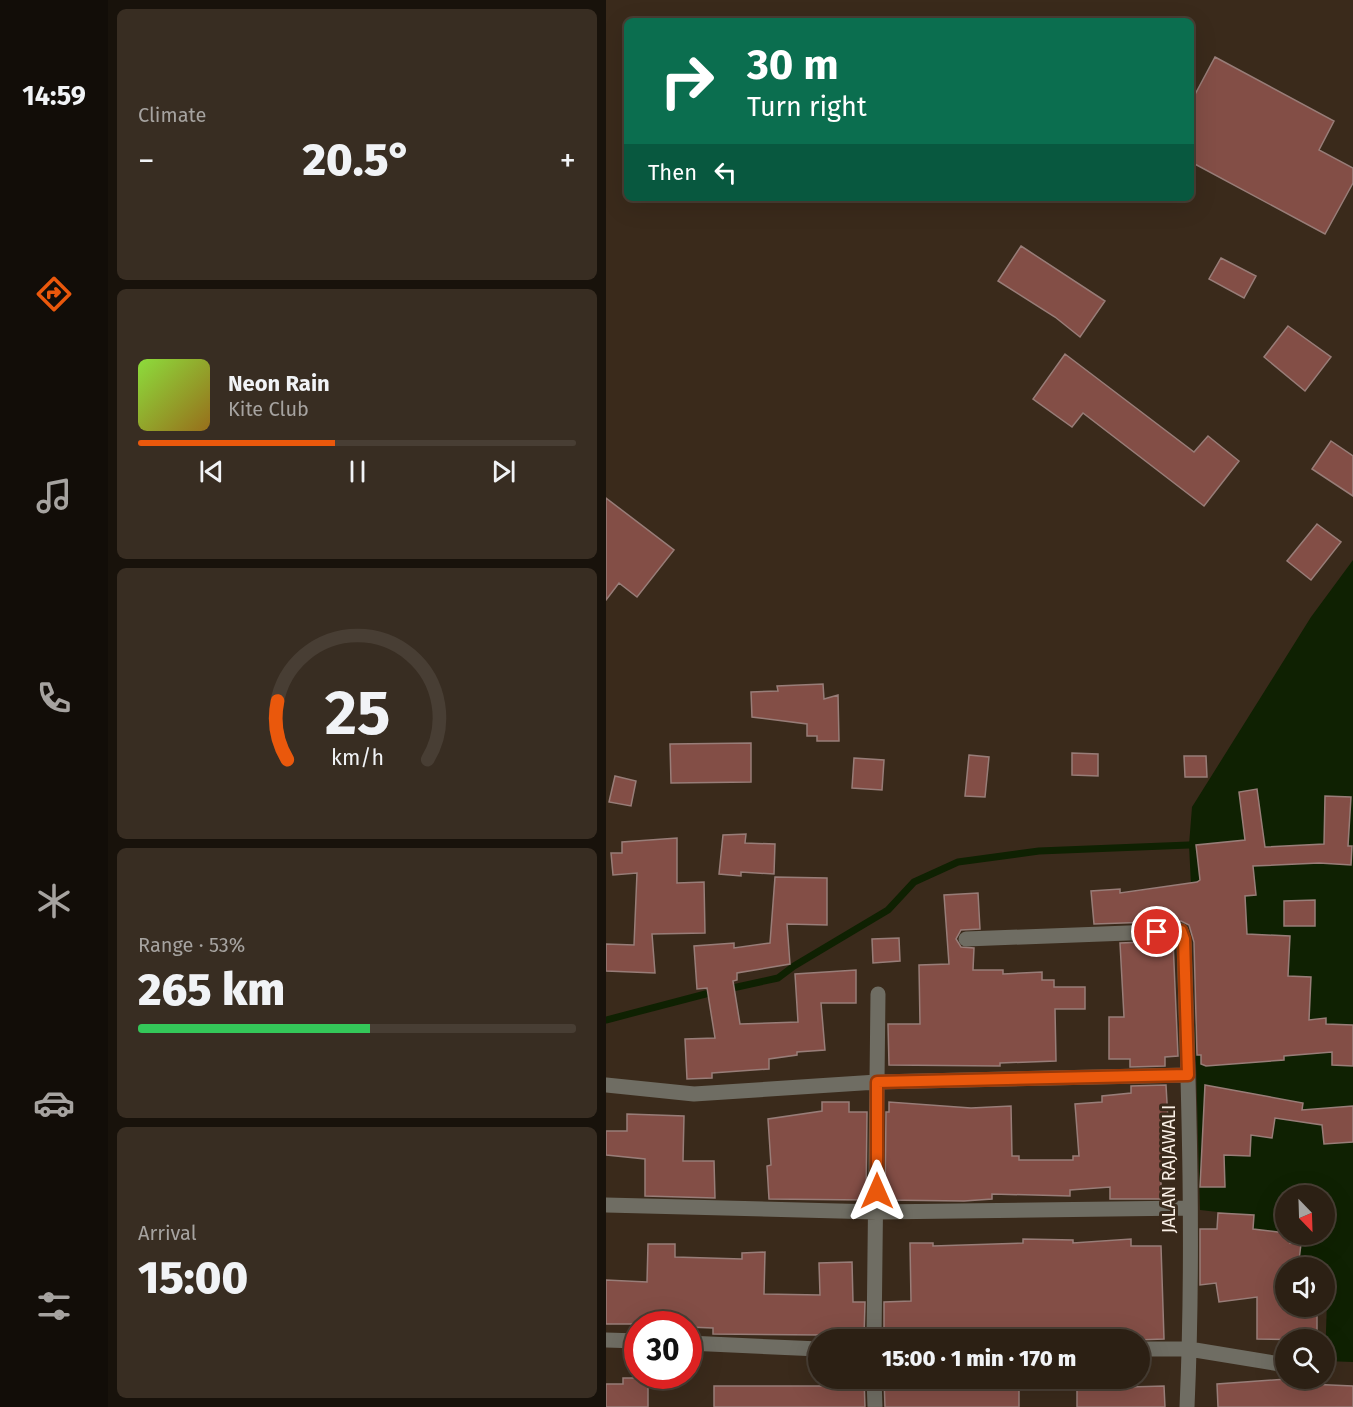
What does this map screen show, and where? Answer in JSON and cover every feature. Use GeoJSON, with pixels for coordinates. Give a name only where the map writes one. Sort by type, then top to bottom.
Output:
{"type":"FeatureCollection","features":[{"type":"Feature","properties":{"kind":"street","name":"JALAN RAJAWALI"},"geometry":{"type":"LineString","coordinates":[[966,939],[1181,931],[1184,943],[1188,1075],[1189,1349],[1186,1407]]}},
{"type":"Feature","properties":{"kind":"street"},"geometry":{"type":"LineString","coordinates":[[874,1329],[878,994]]}},
{"type":"Feature","properties":{"kind":"street"},"geometry":{"type":"LineString","coordinates":[[606,1085],[694,1094],[877,1082],[1188,1075]]}},
{"type":"Feature","properties":{"kind":"street"},"geometry":{"type":"LineString","coordinates":[[606,1205],[877,1212],[1189,1208]]}},
{"type":"Feature","properties":{"kind":"street"},"geometry":{"type":"LineString","coordinates":[[606,1340],[624,1341]]}},
{"type":"Feature","properties":{"kind":"street"},"geometry":{"type":"LineString","coordinates":[[702,1344],[808,1348]]}},
{"type":"Feature","properties":{"kind":"street"},"geometry":{"type":"LineString","coordinates":[[1150,1349],[1189,1349],[1275,1363]]}},
{"type":"Feature","properties":{"kind":"street"},"geometry":{"type":"LineString","coordinates":[[874,1389],[875,1407]]}},
{"type":"Feature","properties":{"kind":"shaded area"},"geometry":{"type":"Polygon","coordinates":[[[1353,560],[1353,1362],[1335,1361],[1335,1329],[1326,1329],[1326,1317],[1335,1317],[1335,1257],[1275,1257],[1275,1275],[1249,1293],[1254,1216],[1200,1210],[1195,1026],[1197,1003],[1189,845],[1192,807],[1311,617],[1353,560]]]}},
{"type":"Feature","properties":{"kind":"building"},"geometry":{"type":"Polygon","coordinates":[[[1215,57],[1334,121],[1319,150],[1353,168],[1353,183],[1325,234],[1194,164],[1194,96],[1215,57]]]}},
{"type":"Feature","properties":{"kind":"building"},"geometry":{"type":"Polygon","coordinates":[[[1021,246],[1105,301],[1080,337],[1055,317],[998,281],[1021,246]]]}},
{"type":"Feature","properties":{"kind":"building"},"geometry":{"type":"Polygon","coordinates":[[[1221,258],[1256,276],[1244,298],[1209,279],[1221,258]]]}},
{"type":"Feature","properties":{"kind":"building"},"geometry":{"type":"Polygon","coordinates":[[[1288,326],[1331,357],[1305,391],[1264,357],[1288,326]]]}},
{"type":"Feature","properties":{"kind":"building"},"geometry":{"type":"Polygon","coordinates":[[[1065,354],[1194,452],[1208,436],[1239,461],[1204,506],[1083,413],[1072,427],[1033,399],[1065,354]]]}},
{"type":"Feature","properties":{"kind":"building"},"geometry":{"type":"Polygon","coordinates":[[[1331,441],[1353,456],[1353,496],[1312,469],[1331,441]]]}},
{"type":"Feature","properties":{"kind":"building"},"geometry":{"type":"Polygon","coordinates":[[[606,498],[674,550],[637,597],[619,583],[606,600],[606,498]]]}},
{"type":"Feature","properties":{"kind":"building"},"geometry":{"type":"Polygon","coordinates":[[[1317,524],[1341,542],[1311,580],[1287,561],[1317,524]]]}},
{"type":"Feature","properties":{"kind":"building"},"geometry":{"type":"Polygon","coordinates":[[[823,684],[824,699],[838,695],[839,741],[817,741],[817,736],[807,736],[807,724],[752,717],[751,692],[778,691],[777,686],[823,684]]]}},
{"type":"Feature","properties":{"kind":"building"},"geometry":{"type":"Polygon","coordinates":[[[751,743],[751,782],[671,783],[670,744],[751,743]]]}},
{"type":"Feature","properties":{"kind":"building"},"geometry":{"type":"Polygon","coordinates":[[[1072,753],[1098,754],[1098,776],[1072,775],[1072,753]]]}},
{"type":"Feature","properties":{"kind":"building"},"geometry":{"type":"Polygon","coordinates":[[[969,755],[989,757],[985,797],[965,796],[969,755]]]}},
{"type":"Feature","properties":{"kind":"building"},"geometry":{"type":"Polygon","coordinates":[[[1184,756],[1206,756],[1207,777],[1185,777],[1184,756]]]}},
{"type":"Feature","properties":{"kind":"building"},"geometry":{"type":"Polygon","coordinates":[[[854,758],[884,760],[882,790],[852,788],[854,758]]]}},
{"type":"Feature","properties":{"kind":"building"},"geometry":{"type":"Polygon","coordinates":[[[615,776],[636,781],[631,806],[609,802],[615,776]]]}},
{"type":"Feature","properties":{"kind":"building"},"geometry":{"type":"Polygon","coordinates":[[[1257,789],[1265,847],[1324,844],[1325,796],[1351,797],[1348,846],[1352,846],[1351,865],[1319,863],[1253,866],[1256,895],[1245,896],[1247,934],[1290,936],[1288,976],[1311,977],[1309,1020],[1326,1018],[1326,1024],[1353,1025],[1353,1066],[1332,1065],[1332,1052],[1284,1056],[1284,1060],[1206,1066],[1201,1064],[1201,1055],[1197,1055],[1194,942],[1189,925],[1181,921],[1094,924],[1091,891],[1120,889],[1120,893],[1200,880],[1196,845],[1245,840],[1239,792],[1257,789]]]}},
{"type":"Feature","properties":{"kind":"building"},"geometry":{"type":"Polygon","coordinates":[[[746,834],[745,843],[775,844],[774,874],[741,872],[741,876],[719,874],[723,835],[746,834]]]}},
{"type":"Feature","properties":{"kind":"building"},"geometry":{"type":"Polygon","coordinates":[[[677,838],[677,883],[704,882],[705,933],[652,934],[655,973],[606,971],[606,944],[634,945],[637,873],[613,875],[611,853],[622,853],[622,842],[677,838]]]}},
{"type":"Feature","properties":{"kind":"building"},"geometry":{"type":"Polygon","coordinates":[[[775,877],[827,878],[827,925],[787,924],[790,964],[737,973],[737,980],[733,981],[740,1024],[798,1022],[795,974],[856,970],[856,1003],[821,1003],[825,1050],[797,1052],[797,1055],[769,1059],[769,1069],[712,1073],[712,1078],[687,1079],[685,1039],[715,1038],[707,988],[697,989],[694,946],[734,943],[734,948],[770,943],[775,877]]]}},
{"type":"Feature","properties":{"kind":"building"},"geometry":{"type":"Polygon","coordinates":[[[978,893],[980,929],[961,930],[956,939],[961,947],[974,948],[973,970],[1003,970],[1003,974],[1042,972],[1042,980],[1054,980],[1054,987],[1085,987],[1085,1009],[1055,1009],[1056,1061],[1000,1063],[1000,1066],[889,1065],[888,1024],[920,1024],[919,965],[949,964],[944,895],[978,893]]]}},
{"type":"Feature","properties":{"kind":"building"},"geometry":{"type":"Polygon","coordinates":[[[1315,900],[1315,926],[1284,926],[1284,901],[1315,900]]]}},
{"type":"Feature","properties":{"kind":"building"},"geometry":{"type":"Polygon","coordinates":[[[899,938],[900,961],[873,963],[872,939],[899,938]]]}},
{"type":"Feature","properties":{"kind":"building"},"geometry":{"type":"Polygon","coordinates":[[[1173,941],[1178,1056],[1165,1057],[1165,1066],[1130,1067],[1130,1059],[1109,1059],[1109,1017],[1124,1017],[1120,943],[1173,941]]]}},
{"type":"Feature","properties":{"kind":"building"},"geometry":{"type":"Polygon","coordinates":[[[1166,1085],[1171,1174],[1161,1174],[1161,1199],[1110,1199],[1110,1187],[1070,1190],[1070,1196],[992,1194],[992,1199],[964,1201],[885,1200],[886,1112],[889,1112],[889,1102],[971,1108],[1011,1106],[1012,1156],[1019,1156],[1019,1160],[1073,1160],[1073,1156],[1079,1156],[1075,1104],[1102,1102],[1102,1096],[1131,1093],[1131,1086],[1166,1085]]]}},
{"type":"Feature","properties":{"kind":"building"},"geometry":{"type":"Polygon","coordinates":[[[1205,1085],[1303,1103],[1302,1110],[1353,1106],[1353,1142],[1324,1144],[1322,1125],[1275,1118],[1272,1138],[1251,1135],[1250,1156],[1224,1155],[1225,1187],[1200,1187],[1205,1085]]]}},
{"type":"Feature","properties":{"kind":"building"},"geometry":{"type":"Polygon","coordinates":[[[822,1102],[849,1102],[849,1112],[867,1112],[866,1200],[769,1199],[767,1166],[771,1165],[768,1119],[822,1111],[822,1102]]]}},
{"type":"Feature","properties":{"kind":"building"},"geometry":{"type":"Polygon","coordinates":[[[627,1114],[684,1116],[683,1161],[714,1161],[715,1198],[645,1196],[645,1159],[606,1155],[606,1131],[627,1131],[627,1114]]]}},
{"type":"Feature","properties":{"kind":"building"},"geometry":{"type":"Polygon","coordinates":[[[1218,1213],[1254,1215],[1253,1229],[1275,1232],[1275,1245],[1301,1245],[1299,1257],[1275,1257],[1275,1317],[1317,1317],[1317,1329],[1275,1329],[1275,1339],[1257,1339],[1257,1297],[1219,1302],[1216,1283],[1200,1285],[1200,1229],[1217,1229],[1218,1213]]]}},
{"type":"Feature","properties":{"kind":"building"},"geometry":{"type":"Polygon","coordinates":[[[1023,1239],[1073,1240],[1073,1243],[1131,1239],[1131,1246],[1161,1246],[1164,1339],[1150,1340],[1150,1329],[884,1329],[884,1302],[911,1301],[910,1243],[933,1243],[933,1246],[1023,1243],[1023,1239]]]}},
{"type":"Feature","properties":{"kind":"building"},"geometry":{"type":"Polygon","coordinates":[[[648,1244],[675,1244],[675,1257],[742,1259],[742,1253],[765,1252],[764,1294],[820,1295],[819,1263],[852,1262],[853,1302],[865,1302],[864,1329],[808,1329],[808,1335],[713,1334],[713,1328],[702,1328],[702,1311],[624,1311],[624,1324],[606,1324],[606,1280],[647,1282],[648,1244]]]}},
{"type":"Feature","properties":{"kind":"building"},"geometry":{"type":"Polygon","coordinates":[[[624,1378],[624,1389],[648,1389],[648,1407],[606,1407],[606,1384],[623,1384],[624,1378]]]}},
{"type":"Feature","properties":{"kind":"building"},"geometry":{"type":"Polygon","coordinates":[[[1275,1380],[1275,1389],[1335,1389],[1335,1385],[1353,1386],[1353,1407],[1218,1407],[1217,1384],[1275,1380]]]}},
{"type":"Feature","properties":{"kind":"building"},"geometry":{"type":"Polygon","coordinates":[[[714,1386],[808,1386],[808,1389],[864,1389],[865,1407],[714,1407],[714,1386]]]}},
{"type":"Feature","properties":{"kind":"building"},"geometry":{"type":"Polygon","coordinates":[[[1150,1386],[1164,1386],[1165,1407],[1077,1407],[1077,1389],[1150,1389],[1150,1386]]]}},
{"type":"Feature","properties":{"kind":"building"},"geometry":{"type":"Polygon","coordinates":[[[884,1389],[1019,1389],[1019,1407],[885,1407],[884,1389]]]}},
{"type":"Feature","properties":{"kind":"waterway"},"geometry":{"type":"LineString","coordinates":[[728,989],[778,978],[888,910],[914,882],[958,862],[1039,851],[1189,845]]}},
{"type":"Feature","properties":{"kind":"waterway"},"geometry":{"type":"LineString","coordinates":[[606,1020],[717,991]]}},
{"type":"Feature","properties":{"kind":"route"},"geometry":{"type":"LineString","coordinates":[[877,1191],[877,1082],[1188,1075],[1184,939],[1181,931],[1157,932]]}}]}
